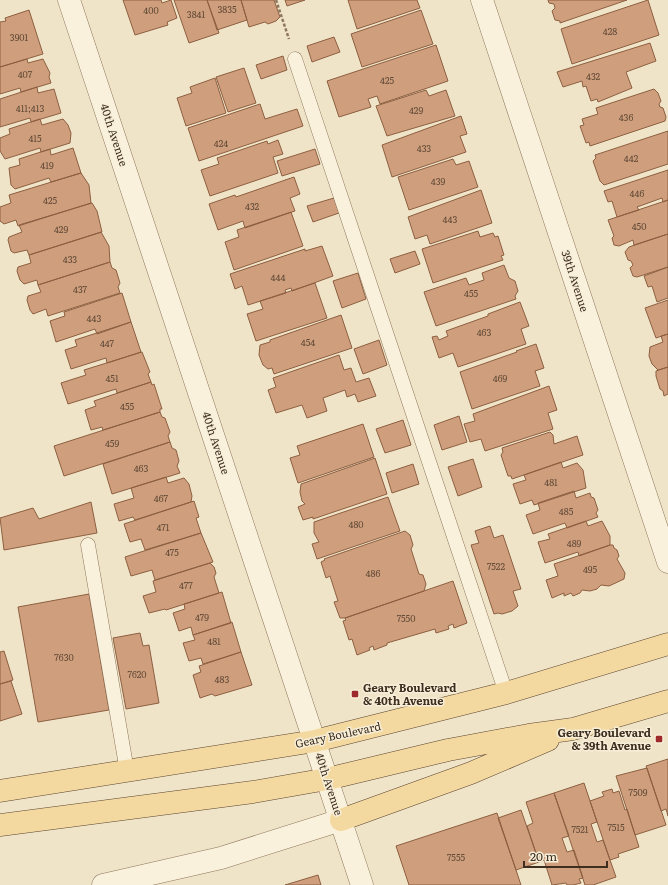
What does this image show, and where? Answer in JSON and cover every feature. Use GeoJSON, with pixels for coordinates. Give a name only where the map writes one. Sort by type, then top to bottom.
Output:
{"type":"FeatureCollection","features":[{"type":"Feature","properties":{"kind":"main road","name":"Geary Boulevard"},"geometry":{"type":"LineString","coordinates":[[0,791],[314,741],[506,693],[668,644]]}},
{"type":"Feature","properties":{"kind":"main road"},"geometry":{"type":"LineString","coordinates":[[341,820],[471,773],[574,729],[668,701]]}},
{"type":"Feature","properties":{"kind":"main road"},"geometry":{"type":"LineString","coordinates":[[0,825],[253,792],[327,779],[470,745],[574,729]]}},
{"type":"Feature","properties":{"kind":"street","name":"40th Avenue"},"geometry":{"type":"LineString","coordinates":[[69,0],[362,885]]}},
{"type":"Feature","properties":{"kind":"street","name":"39th Avenue"},"geometry":{"type":"LineString","coordinates":[[482,0],[668,562]]}},
{"type":"Feature","properties":{"kind":"street"},"geometry":{"type":"LineString","coordinates":[[103,885],[213,860],[341,820]]}},
{"type":"Feature","properties":{"kind":"lane"},"geometry":{"type":"LineString","coordinates":[[295,59],[506,693]]}},
{"type":"Feature","properties":{"kind":"lane"},"geometry":{"type":"LineString","coordinates":[[88,545],[127,771]]}},
{"type":"Feature","properties":{"kind":"path"},"geometry":{"type":"LineString","coordinates":[[276,0],[295,59]]}},
{"type":"Feature","properties":{"kind":"building"},"geometry":{"type":"Polygon","coordinates":[[[123,0],[161,0],[162,3],[171,0],[177,18],[167,22],[168,25],[135,35],[123,0]]]}},
{"type":"Feature","properties":{"kind":"building"},"geometry":{"type":"Polygon","coordinates":[[[174,0],[207,0],[219,33],[189,43],[174,0]]]}},
{"type":"Feature","properties":{"kind":"building"},"geometry":{"type":"Polygon","coordinates":[[[207,0],[241,0],[247,20],[217,30],[207,0]]]}},
{"type":"Feature","properties":{"kind":"building"},"geometry":{"type":"Polygon","coordinates":[[[241,0],[274,0],[280,17],[276,21],[268,24],[265,22],[249,27],[241,0]]]}},
{"type":"Feature","properties":{"kind":"building"},"geometry":{"type":"Polygon","coordinates":[[[285,0],[305,0],[287,6],[285,0]]]}},
{"type":"Feature","properties":{"kind":"building"},"geometry":{"type":"Polygon","coordinates":[[[348,0],[417,0],[420,8],[357,29],[348,0]]]}},
{"type":"Feature","properties":{"kind":"building"},"geometry":{"type":"Polygon","coordinates":[[[548,0],[627,0],[560,23],[560,21],[555,20],[552,11],[555,8],[554,4],[549,3],[548,0]]]}},
{"type":"Feature","properties":{"kind":"building"},"geometry":{"type":"Polygon","coordinates":[[[648,0],[659,35],[572,64],[561,29],[648,0]]]}},
{"type":"Feature","properties":{"kind":"building"},"geometry":{"type":"Polygon","coordinates":[[[29,10],[43,54],[0,67],[0,22],[6,21],[5,18],[29,10]]]}},
{"type":"Feature","properties":{"kind":"building"},"geometry":{"type":"Polygon","coordinates":[[[421,10],[433,44],[362,67],[351,34],[421,10]]]}},
{"type":"Feature","properties":{"kind":"building"},"geometry":{"type":"Polygon","coordinates":[[[334,37],[340,52],[312,62],[307,46],[334,37]]]}},
{"type":"Feature","properties":{"kind":"building"},"geometry":{"type":"Polygon","coordinates":[[[650,43],[656,61],[626,72],[632,88],[598,102],[597,99],[591,101],[586,86],[583,87],[582,81],[563,87],[557,72],[650,43]]]}},
{"type":"Feature","properties":{"kind":"building"},"geometry":{"type":"Polygon","coordinates":[[[436,45],[448,81],[380,104],[377,96],[368,99],[371,107],[339,117],[327,81],[436,45]]]}},
{"type":"Feature","properties":{"kind":"building"},"geometry":{"type":"Polygon","coordinates":[[[283,56],[287,70],[261,79],[256,65],[283,56]]]}},
{"type":"Feature","properties":{"kind":"building"},"geometry":{"type":"Polygon","coordinates":[[[27,59],[28,63],[43,59],[50,73],[49,77],[51,83],[21,92],[20,88],[0,94],[0,67],[27,59]]]}},
{"type":"Feature","properties":{"kind":"building"},"geometry":{"type":"Polygon","coordinates":[[[244,68],[256,103],[228,112],[216,77],[244,68]]]}},
{"type":"Feature","properties":{"kind":"building"},"geometry":{"type":"Polygon","coordinates":[[[215,78],[226,113],[186,126],[177,98],[192,93],[190,87],[215,78]]]}},
{"type":"Feature","properties":{"kind":"building"},"geometry":{"type":"Polygon","coordinates":[[[37,87],[38,93],[54,89],[61,113],[31,122],[30,118],[0,127],[0,99],[37,87]]]}},
{"type":"Feature","properties":{"kind":"building"},"geometry":{"type":"Polygon","coordinates":[[[654,89],[658,93],[661,101],[659,104],[660,107],[663,108],[666,117],[665,121],[590,146],[589,142],[586,143],[580,126],[584,125],[582,119],[598,114],[596,108],[654,89]]]}},
{"type":"Feature","properties":{"kind":"building"},"geometry":{"type":"Polygon","coordinates":[[[426,90],[429,96],[446,90],[455,116],[387,136],[376,106],[426,90]]]}},
{"type":"Feature","properties":{"kind":"building"},"geometry":{"type":"Polygon","coordinates":[[[260,104],[265,119],[297,109],[303,126],[199,161],[188,128],[260,104]]]}},
{"type":"Feature","properties":{"kind":"building"},"geometry":{"type":"Polygon","coordinates":[[[461,116],[467,134],[460,136],[466,152],[392,177],[382,145],[461,116]]]}},
{"type":"Feature","properties":{"kind":"building"},"geometry":{"type":"Polygon","coordinates":[[[40,119],[42,125],[63,119],[68,125],[71,133],[70,143],[41,152],[40,148],[5,159],[0,151],[0,138],[10,134],[9,129],[40,119]]]}},
{"type":"Feature","properties":{"kind":"building"},"geometry":{"type":"Polygon","coordinates":[[[668,131],[668,164],[604,185],[600,181],[593,161],[596,158],[595,155],[668,131]]]}},
{"type":"Feature","properties":{"kind":"building"},"geometry":{"type":"Polygon","coordinates":[[[278,140],[283,154],[273,157],[278,173],[210,196],[201,170],[219,164],[217,158],[267,141],[268,144],[278,140]]]}},
{"type":"Feature","properties":{"kind":"building"},"geometry":{"type":"Polygon","coordinates":[[[73,148],[81,173],[51,182],[49,178],[15,189],[11,185],[9,168],[20,165],[19,159],[50,149],[51,155],[73,148]]]}},
{"type":"Feature","properties":{"kind":"building"},"geometry":{"type":"Polygon","coordinates":[[[315,149],[320,164],[282,176],[277,161],[315,149]]]}},
{"type":"Feature","properties":{"kind":"building"},"geometry":{"type":"Polygon","coordinates":[[[453,159],[456,165],[469,161],[478,187],[409,210],[398,177],[453,159]]]}},
{"type":"Feature","properties":{"kind":"building"},"geometry":{"type":"Polygon","coordinates":[[[668,170],[668,200],[663,202],[662,198],[637,207],[639,210],[617,217],[612,201],[608,202],[604,191],[668,170]]]}},
{"type":"Feature","properties":{"kind":"building"},"geometry":{"type":"Polygon","coordinates":[[[81,173],[89,185],[91,203],[18,226],[16,220],[4,224],[0,221],[0,207],[11,203],[9,195],[81,173]]]}},
{"type":"Feature","properties":{"kind":"building"},"geometry":{"type":"Polygon","coordinates":[[[294,177],[300,194],[290,198],[295,211],[245,228],[243,221],[218,230],[209,204],[235,195],[236,197],[294,177]]]}},
{"type":"Feature","properties":{"kind":"building"},"geometry":{"type":"Polygon","coordinates":[[[481,190],[492,223],[430,244],[427,235],[415,239],[408,217],[481,190]]]}},
{"type":"Feature","properties":{"kind":"building"},"geometry":{"type":"Polygon","coordinates":[[[334,198],[339,213],[313,222],[307,206],[334,198]]]}},
{"type":"Feature","properties":{"kind":"building"},"geometry":{"type":"Polygon","coordinates":[[[668,200],[668,234],[634,245],[633,240],[619,246],[614,245],[612,238],[614,236],[608,220],[668,200]]]}},
{"type":"Feature","properties":{"kind":"building"},"geometry":{"type":"Polygon","coordinates":[[[92,203],[97,211],[102,232],[29,255],[27,250],[14,253],[11,251],[8,240],[9,237],[22,232],[19,225],[92,203]]]}},
{"type":"Feature","properties":{"kind":"building"},"geometry":{"type":"Polygon","coordinates":[[[291,212],[303,246],[234,270],[225,242],[239,237],[237,230],[291,212]]]}},
{"type":"Feature","properties":{"kind":"building"},"geometry":{"type":"Polygon","coordinates":[[[478,231],[480,237],[493,233],[495,237],[498,236],[504,255],[501,256],[503,260],[433,283],[422,249],[478,231]]]}},
{"type":"Feature","properties":{"kind":"building"},"geometry":{"type":"Polygon","coordinates":[[[101,232],[109,246],[110,262],[38,285],[37,280],[24,284],[20,280],[17,271],[18,267],[31,263],[29,255],[101,232]]]}},
{"type":"Feature","properties":{"kind":"building"},"geometry":{"type":"Polygon","coordinates":[[[668,234],[668,267],[637,277],[633,276],[630,268],[633,265],[631,261],[628,260],[625,252],[629,247],[668,234]]]}},
{"type":"Feature","properties":{"kind":"building"},"geometry":{"type":"Polygon","coordinates":[[[322,246],[333,276],[292,291],[291,288],[285,290],[286,293],[248,305],[242,286],[235,289],[230,274],[305,249],[305,251],[322,246]]]}},
{"type":"Feature","properties":{"kind":"building"},"geometry":{"type":"Polygon","coordinates":[[[415,251],[420,264],[395,273],[390,259],[415,251]]]}},
{"type":"Feature","properties":{"kind":"building"},"geometry":{"type":"Polygon","coordinates":[[[110,262],[112,268],[116,270],[120,283],[118,287],[120,293],[48,316],[46,309],[33,314],[30,310],[27,300],[28,296],[41,292],[38,285],[110,262]]]}},
{"type":"Feature","properties":{"kind":"building"},"geometry":{"type":"Polygon","coordinates":[[[504,265],[509,278],[515,281],[518,291],[515,296],[516,299],[436,326],[424,292],[466,278],[469,285],[484,280],[482,273],[504,265]]]}},
{"type":"Feature","properties":{"kind":"building"},"geometry":{"type":"Polygon","coordinates":[[[668,267],[668,298],[657,302],[652,286],[648,287],[644,276],[668,267]]]}},
{"type":"Feature","properties":{"kind":"building"},"geometry":{"type":"Polygon","coordinates":[[[358,273],[366,299],[342,308],[333,281],[358,273]]]}},
{"type":"Feature","properties":{"kind":"building"},"geometry":{"type":"Polygon","coordinates":[[[315,283],[327,318],[256,341],[247,314],[263,309],[260,301],[315,283]]]}},
{"type":"Feature","properties":{"kind":"building"},"geometry":{"type":"Polygon","coordinates":[[[122,293],[131,322],[97,334],[95,329],[56,342],[50,321],[65,316],[64,312],[122,293]]]}},
{"type":"Feature","properties":{"kind":"building"},"geometry":{"type":"Polygon","coordinates":[[[668,300],[668,334],[656,338],[645,308],[668,300]]]}},
{"type":"Feature","properties":{"kind":"building"},"geometry":{"type":"Polygon","coordinates":[[[520,302],[529,326],[521,329],[526,344],[458,367],[453,353],[439,358],[432,337],[437,336],[439,340],[448,336],[446,331],[488,316],[488,314],[520,302]]]}},
{"type":"Feature","properties":{"kind":"building"},"geometry":{"type":"Polygon","coordinates":[[[341,315],[352,348],[274,374],[272,368],[268,369],[263,365],[259,355],[260,345],[270,342],[270,340],[341,315]]]}},
{"type":"Feature","properties":{"kind":"building"},"geometry":{"type":"Polygon","coordinates":[[[131,322],[141,352],[107,363],[106,358],[71,369],[65,350],[77,346],[75,340],[131,322]]]}},
{"type":"Feature","properties":{"kind":"building"},"geometry":{"type":"Polygon","coordinates":[[[668,334],[668,367],[658,370],[652,364],[649,356],[650,347],[663,342],[661,336],[668,334]]]}},
{"type":"Feature","properties":{"kind":"building"},"geometry":{"type":"Polygon","coordinates":[[[379,340],[387,365],[363,374],[354,349],[379,340]]]}},
{"type":"Feature","properties":{"kind":"building"},"geometry":{"type":"Polygon","coordinates":[[[536,344],[544,368],[535,371],[540,386],[472,409],[460,372],[536,344]]]}},
{"type":"Feature","properties":{"kind":"building"},"geometry":{"type":"Polygon","coordinates":[[[142,352],[150,372],[148,374],[151,382],[117,393],[116,389],[68,404],[61,383],[86,375],[84,370],[142,352]]]}},
{"type":"Feature","properties":{"kind":"building"},"geometry":{"type":"Polygon","coordinates":[[[339,355],[344,370],[351,368],[356,382],[369,378],[376,396],[358,402],[355,394],[347,397],[345,390],[323,398],[327,411],[307,418],[302,405],[276,413],[268,390],[276,387],[273,378],[339,355]]]}},
{"type":"Feature","properties":{"kind":"building"},"geometry":{"type":"Polygon","coordinates":[[[668,367],[668,394],[664,396],[663,391],[660,389],[656,371],[668,367]]]}},
{"type":"Feature","properties":{"kind":"building"},"geometry":{"type":"Polygon","coordinates":[[[151,382],[152,385],[154,384],[162,409],[160,409],[160,412],[103,430],[102,427],[91,430],[85,410],[96,406],[94,401],[151,382]]]}},
{"type":"Feature","properties":{"kind":"building"},"geometry":{"type":"Polygon","coordinates":[[[549,386],[557,410],[548,413],[553,429],[485,451],[481,439],[470,442],[464,424],[475,421],[473,414],[549,386]]]}},
{"type":"Feature","properties":{"kind":"building"},"geometry":{"type":"Polygon","coordinates":[[[160,412],[162,417],[165,418],[170,432],[168,436],[170,442],[64,476],[54,446],[160,412]]]}},
{"type":"Feature","properties":{"kind":"building"},"geometry":{"type":"Polygon","coordinates":[[[459,416],[467,442],[442,450],[434,425],[459,416]]]}},
{"type":"Feature","properties":{"kind":"building"},"geometry":{"type":"Polygon","coordinates":[[[403,420],[411,445],[385,453],[376,429],[403,420]]]}},
{"type":"Feature","properties":{"kind":"building"},"geometry":{"type":"Polygon","coordinates":[[[363,424],[374,457],[298,483],[290,458],[300,455],[297,446],[363,424]]]}},
{"type":"Feature","properties":{"kind":"building"},"geometry":{"type":"Polygon","coordinates":[[[550,432],[553,435],[554,444],[577,436],[583,455],[512,479],[511,476],[508,476],[501,455],[503,452],[502,448],[550,432]]]}},
{"type":"Feature","properties":{"kind":"building"},"geometry":{"type":"Polygon","coordinates":[[[170,442],[172,448],[176,450],[179,461],[177,466],[180,473],[112,494],[103,464],[170,442]]]}},
{"type":"Feature","properties":{"kind":"building"},"geometry":{"type":"Polygon","coordinates":[[[375,458],[387,494],[313,519],[313,517],[303,520],[298,507],[305,504],[302,501],[300,492],[301,484],[375,458]]]}},
{"type":"Feature","properties":{"kind":"building"},"geometry":{"type":"Polygon","coordinates":[[[473,459],[482,487],[458,496],[448,467],[473,459]]]}},
{"type":"Feature","properties":{"kind":"building"},"geometry":{"type":"Polygon","coordinates":[[[561,462],[563,468],[577,463],[583,470],[586,488],[534,505],[532,500],[520,504],[513,484],[526,480],[524,475],[561,462]]]}},
{"type":"Feature","properties":{"kind":"building"},"geometry":{"type":"Polygon","coordinates":[[[413,464],[419,484],[392,493],[386,473],[413,464]]]}},
{"type":"Feature","properties":{"kind":"building"},"geometry":{"type":"Polygon","coordinates":[[[166,477],[168,483],[184,478],[189,484],[192,496],[191,502],[135,520],[133,517],[119,521],[114,504],[134,498],[131,488],[166,477]]]}},
{"type":"Feature","properties":{"kind":"building"},"geometry":{"type":"Polygon","coordinates":[[[574,491],[576,498],[590,493],[591,497],[594,498],[598,510],[596,513],[598,517],[567,528],[565,523],[533,534],[526,515],[540,510],[538,503],[574,491]]]}},
{"type":"Feature","properties":{"kind":"building"},"geometry":{"type":"Polygon","coordinates":[[[388,497],[400,531],[317,559],[312,544],[319,542],[314,533],[314,522],[388,497]]]}},
{"type":"Feature","properties":{"kind":"building"},"geometry":{"type":"Polygon","coordinates":[[[194,501],[199,517],[196,518],[201,533],[145,550],[141,539],[130,542],[124,524],[194,501]]]}},
{"type":"Feature","properties":{"kind":"building"},"geometry":{"type":"Polygon","coordinates":[[[91,502],[97,533],[4,550],[0,518],[33,508],[39,519],[91,502]]]}},
{"type":"Feature","properties":{"kind":"building"},"geometry":{"type":"Polygon","coordinates":[[[586,521],[588,526],[602,521],[610,536],[610,545],[579,556],[578,552],[545,563],[538,542],[550,539],[548,534],[586,521]]]}},
{"type":"Feature","properties":{"kind":"building"},"geometry":{"type":"Polygon","coordinates":[[[490,526],[494,538],[503,535],[521,589],[513,591],[518,606],[512,611],[502,614],[494,614],[471,545],[479,543],[475,531],[490,526]]]}},
{"type":"Feature","properties":{"kind":"building"},"geometry":{"type":"Polygon","coordinates":[[[405,531],[410,535],[413,545],[411,549],[419,574],[423,575],[426,584],[424,591],[345,618],[340,618],[334,602],[338,601],[330,576],[326,578],[321,562],[325,560],[324,559],[405,531]]]}},
{"type":"Feature","properties":{"kind":"building"},"geometry":{"type":"Polygon","coordinates":[[[201,533],[213,562],[155,580],[152,570],[131,576],[125,557],[201,533]]]}},
{"type":"Feature","properties":{"kind":"building"},"geometry":{"type":"Polygon","coordinates":[[[613,545],[617,550],[619,556],[617,559],[625,573],[624,579],[609,586],[601,585],[597,589],[590,591],[582,590],[580,593],[573,596],[571,593],[564,596],[564,593],[552,598],[546,580],[558,576],[554,564],[613,545]]]}},
{"type":"Feature","properties":{"kind":"building"},"geometry":{"type":"Polygon","coordinates":[[[210,563],[214,567],[216,573],[214,577],[219,593],[166,610],[149,613],[143,596],[156,592],[153,581],[210,563]]]}},
{"type":"Feature","properties":{"kind":"building"},"geometry":{"type":"Polygon","coordinates":[[[453,581],[467,623],[454,628],[453,624],[448,626],[449,629],[436,633],[435,629],[387,643],[387,645],[374,650],[373,646],[369,648],[370,650],[357,655],[352,639],[349,640],[343,621],[346,620],[345,618],[453,581]]]}},
{"type":"Feature","properties":{"kind":"building"},"geometry":{"type":"Polygon","coordinates":[[[222,592],[231,623],[193,635],[191,627],[179,631],[173,613],[185,609],[184,604],[222,592]]]}},
{"type":"Feature","properties":{"kind":"building"},"geometry":{"type":"Polygon","coordinates":[[[89,594],[109,710],[38,722],[18,607],[89,594]]]}},
{"type":"Feature","properties":{"kind":"building"},"geometry":{"type":"Polygon","coordinates":[[[232,622],[241,652],[203,664],[201,658],[189,661],[183,643],[195,640],[193,635],[232,622]]]}},
{"type":"Feature","properties":{"kind":"building"},"geometry":{"type":"Polygon","coordinates":[[[140,633],[143,646],[149,645],[159,703],[126,709],[113,638],[140,633]]]}},
{"type":"Feature","properties":{"kind":"building"},"geometry":{"type":"Polygon","coordinates":[[[4,651],[13,680],[0,684],[0,652],[4,651]]]}},
{"type":"Feature","properties":{"kind":"building"},"geometry":{"type":"Polygon","coordinates":[[[241,652],[252,685],[215,696],[212,694],[200,698],[193,675],[201,672],[199,666],[241,652]]]}},
{"type":"Feature","properties":{"kind":"building"},"geometry":{"type":"Polygon","coordinates":[[[11,681],[22,714],[0,721],[0,684],[11,681]]]}},
{"type":"Feature","properties":{"kind":"building"},"geometry":{"type":"Polygon","coordinates":[[[668,759],[668,816],[666,809],[661,811],[646,766],[668,759]]]}},
{"type":"Feature","properties":{"kind":"building"},"geometry":{"type":"Polygon","coordinates":[[[647,768],[666,825],[635,835],[616,776],[647,768]]]}},
{"type":"Feature","properties":{"kind":"building"},"geometry":{"type":"Polygon","coordinates":[[[584,783],[597,822],[591,824],[597,842],[603,840],[616,877],[593,885],[585,885],[554,793],[584,783]]]}},
{"type":"Feature","properties":{"kind":"building"},"geometry":{"type":"Polygon","coordinates":[[[612,789],[613,793],[619,791],[625,810],[627,809],[639,847],[618,854],[619,857],[610,860],[590,801],[604,796],[602,792],[612,789]]]}},
{"type":"Feature","properties":{"kind":"building"},"geometry":{"type":"Polygon","coordinates":[[[554,793],[569,836],[562,838],[567,852],[574,850],[583,878],[579,879],[581,883],[573,885],[567,885],[566,883],[552,885],[544,860],[539,862],[527,826],[533,823],[526,802],[554,793]]]}},
{"type":"Feature","properties":{"kind":"building"},"geometry":{"type":"Polygon","coordinates":[[[521,810],[539,862],[516,870],[498,818],[521,810]]]}},
{"type":"Feature","properties":{"kind":"building"},"geometry":{"type":"Polygon","coordinates":[[[497,813],[521,885],[409,885],[396,846],[497,813]]]}},
{"type":"Feature","properties":{"kind":"building"},"geometry":{"type":"Polygon","coordinates":[[[318,875],[321,885],[285,885],[318,875]]]}},
{"type":"Feature","properties":{"kind":"place","name":"Geary Boulevard & 40th Avenue"},"geometry":{"type":"Point","coordinates":[355,694]}},
{"type":"Feature","properties":{"kind":"place","name":"Geary Boulevard & 39th Avenue"},"geometry":{"type":"Point","coordinates":[659,739]}}]}
